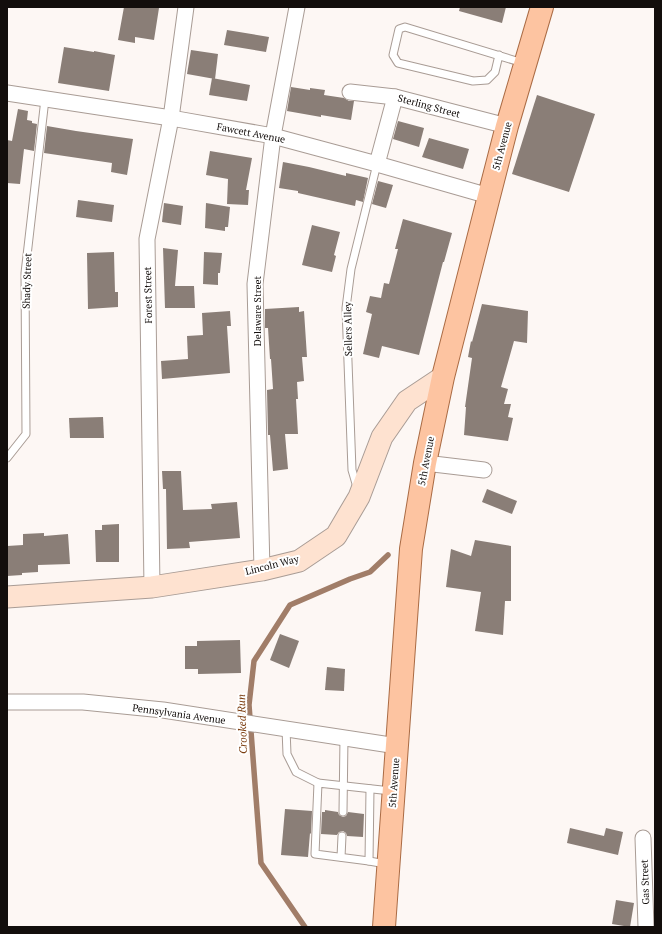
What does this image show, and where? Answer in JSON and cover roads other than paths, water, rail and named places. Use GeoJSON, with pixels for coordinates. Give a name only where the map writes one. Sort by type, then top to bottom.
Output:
{"type":"FeatureCollection","features":[{"type":"Feature","properties":{"kind":"main road","name":"5th Avenue"},"geometry":{"type":"LineString","coordinates":[[384,927],[379,863],[394,791],[411,549],[425,463],[443,377],[489,196],[507,126],[542,7]]}},
{"type":"Feature","properties":{"kind":"main road","name":"Lincoln Way"},"geometry":{"type":"LineString","coordinates":[[7,597],[152,587],[262,570],[299,561],[336,536],[360,497],[382,437],[407,402],[443,377]]}},
{"type":"Feature","properties":{"kind":"street","name":"Forest Street"},"geometry":{"type":"LineString","coordinates":[[152,587],[147,239],[171,118],[186,7]]}},
{"type":"Feature","properties":{"kind":"street","name":"Delaware Street"},"geometry":{"type":"LineString","coordinates":[[262,570],[255,284],[274,136],[297,7]]}},
{"type":"Feature","properties":{"kind":"street","name":"Sterling Street"},"geometry":{"type":"LineString","coordinates":[[350,92],[395,97],[507,126]]}},
{"type":"Feature","properties":{"kind":"street","name":"Fawcett Avenue"},"geometry":{"type":"LineString","coordinates":[[7,93],[171,118],[274,136],[489,196]]}},
{"type":"Feature","properties":{"kind":"street"},"geometry":{"type":"LineString","coordinates":[[378,164],[395,97]]}},
{"type":"Feature","properties":{"kind":"street"},"geometry":{"type":"LineString","coordinates":[[425,463],[484,470]]}},
{"type":"Feature","properties":{"kind":"street","name":"Pennsylvania Avenue"},"geometry":{"type":"LineString","coordinates":[[7,702],[83,702],[163,710],[397,746]]}},
{"type":"Feature","properties":{"kind":"street","name":"Gas Street"},"geometry":{"type":"LineString","coordinates":[[643,838],[646,927]]}},
{"type":"Feature","properties":{"kind":"lane"},"geometry":{"type":"LineString","coordinates":[[499,55],[495,72],[487,80],[473,81],[398,63],[393,55],[399,29],[405,27],[499,55],[525,63]]}},
{"type":"Feature","properties":{"kind":"lane","name":"Shady Street"},"geometry":{"type":"LineString","coordinates":[[7,458],[26,434],[25,273],[45,98]]}},
{"type":"Feature","properties":{"kind":"lane","name":"Sellers Alley"},"geometry":{"type":"LineString","coordinates":[[360,497],[352,470],[346,308],[351,268],[378,164]]}},
{"type":"Feature","properties":{"kind":"lane"},"geometry":{"type":"LineString","coordinates":[[286,729],[287,754],[296,772],[318,783],[394,791]]}},
{"type":"Feature","properties":{"kind":"lane"},"geometry":{"type":"LineString","coordinates":[[343,812],[344,738]]}},
{"type":"Feature","properties":{"kind":"lane"},"geometry":{"type":"LineString","coordinates":[[318,783],[315,854],[379,863],[370,789]]}},
{"type":"Feature","properties":{"kind":"lane"},"geometry":{"type":"LineString","coordinates":[[341,857],[342,836]]}},
{"type":"Feature","properties":{"kind":"waterway","name":"Crooked Run"},"geometry":{"type":"LineString","coordinates":[[305,927],[261,863],[249,705],[254,661],[290,605],[370,572],[388,555]]}}]}
